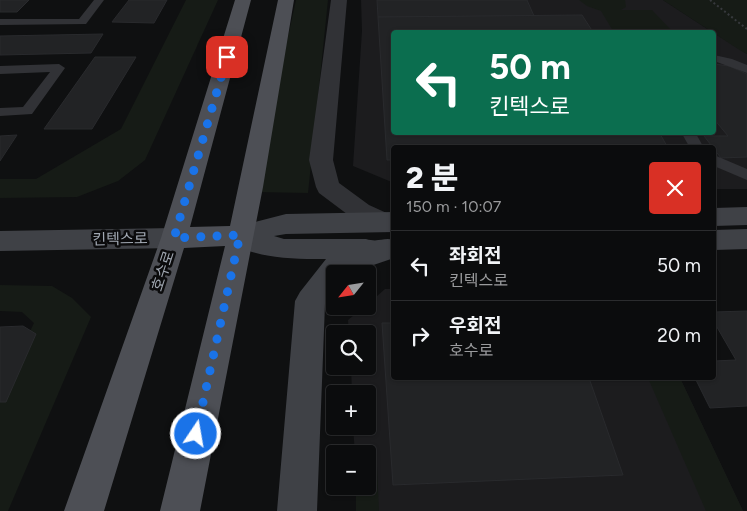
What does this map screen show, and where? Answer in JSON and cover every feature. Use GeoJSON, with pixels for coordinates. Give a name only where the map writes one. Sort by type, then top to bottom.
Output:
{"type":"FeatureCollection","features":[{"type":"Feature","properties":{"kind":"main road","name":"호수로"},"geometry":{"type":"LineString","coordinates":[[84,511],[174,238],[243,0]]}},
{"type":"Feature","properties":{"kind":"main road"},"geometry":{"type":"LineString","coordinates":[[180,511],[251,187],[286,0]]}},
{"type":"Feature","properties":{"kind":"main road"},"geometry":{"type":"LineString","coordinates":[[716,217],[747,216]]}},
{"type":"Feature","properties":{"kind":"main road","name":"킨텍스로"},"geometry":{"type":"LineString","coordinates":[[0,241],[240,235],[260,244],[284,250],[390,235]]}},
{"type":"Feature","properties":{"kind":"main road"},"geometry":{"type":"LineString","coordinates":[[297,511],[310,301],[339,264],[390,235]]}},
{"type":"Feature","properties":{"kind":"main road"},"geometry":{"type":"LineString","coordinates":[[716,240],[747,239]]}},
{"type":"Feature","properties":{"kind":"street"},"geometry":{"type":"LineString","coordinates":[[339,0],[321,160],[328,187],[390,235]]}},
{"type":"Feature","properties":{"kind":"lane"},"geometry":{"type":"LineString","coordinates":[[0,22],[82,22],[99,0]]}},
{"type":"Feature","properties":{"kind":"lane"},"geometry":{"type":"LineString","coordinates":[[716,58],[747,69]]}},
{"type":"Feature","properties":{"kind":"lane"},"geometry":{"type":"LineString","coordinates":[[0,70],[59,68],[26,111],[0,112]]}},
{"type":"Feature","properties":{"kind":"lane"},"geometry":{"type":"LineString","coordinates":[[716,161],[747,175]]}},
{"type":"Feature","properties":{"kind":"path"},"geometry":{"type":"LineString","coordinates":[[710,0],[746,28]]}},
{"type":"Feature","properties":{"kind":"shaded area"},"geometry":{"type":"Polygon","coordinates":[[[186,0],[218,0],[145,160],[118,181],[77,197],[0,198],[0,179],[36,179],[121,129],[186,0]]]}},
{"type":"Feature","properties":{"kind":"shaded area"},"geometry":{"type":"Polygon","coordinates":[[[296,0],[328,0],[308,193],[254,192],[296,0]]]}},
{"type":"Feature","properties":{"kind":"shaded area"},"geometry":{"type":"Polygon","coordinates":[[[361,0],[663,0],[709,30],[391,30],[391,135],[716,135],[716,34],[747,54],[747,189],[716,189],[716,145],[391,145],[391,182],[353,166],[362,31],[361,0]]]}},
{"type":"Feature","properties":{"kind":"shaded area"},"geometry":{"type":"Polygon","coordinates":[[[579,0],[625,0],[626,7],[621,10],[652,10],[671,30],[612,30],[601,11],[587,6],[579,0]]]}},
{"type":"Feature","properties":{"kind":"shaded area"},"geometry":{"type":"Polygon","coordinates":[[[663,0],[747,0],[747,54],[716,35],[716,30],[709,30],[663,0]]]}},
{"type":"Feature","properties":{"kind":"shaded area"},"geometry":{"type":"Polygon","coordinates":[[[0,285],[52,286],[72,298],[91,317],[8,511],[0,511],[0,393],[34,323],[22,312],[0,311],[0,285]]]}},
{"type":"Feature","properties":{"kind":"shaded area"},"geometry":{"type":"Polygon","coordinates":[[[385,289],[391,289],[391,380],[681,380],[743,511],[356,511],[356,495],[376,495],[376,445],[354,445],[354,435],[376,435],[376,385],[352,385],[351,375],[376,375],[376,325],[348,325],[348,320],[354,315],[376,315],[376,297],[385,289]]]}},
{"type":"Feature","properties":{"kind":"shaded area"},"geometry":{"type":"Polygon","coordinates":[[[649,380],[681,380],[743,511],[706,511],[649,380]]]}},
{"type":"Feature","properties":{"kind":"shaded area"},"geometry":{"type":"Polygon","coordinates":[[[377,467],[379,511],[356,511],[356,495],[376,495],[377,467]]]}},
{"type":"Feature","properties":{"kind":"building"},"geometry":{"type":"Polygon","coordinates":[[[0,0],[29,0],[17,12],[0,12],[0,0]]]}},
{"type":"Feature","properties":{"kind":"building"},"geometry":{"type":"Polygon","coordinates":[[[129,0],[167,0],[154,23],[112,22],[129,0]]]}},
{"type":"Feature","properties":{"kind":"building"},"geometry":{"type":"Polygon","coordinates":[[[377,0],[527,0],[534,16],[378,17],[377,0]]]}},
{"type":"Feature","properties":{"kind":"building"},"geometry":{"type":"Polygon","coordinates":[[[582,15],[592,30],[391,30],[391,135],[661,135],[666,145],[391,145],[391,160],[387,160],[378,17],[582,15]]]}},
{"type":"Feature","properties":{"kind":"building"},"geometry":{"type":"Polygon","coordinates":[[[103,34],[91,53],[0,55],[0,36],[103,34]]]}},
{"type":"Feature","properties":{"kind":"building"},"geometry":{"type":"Polygon","coordinates":[[[95,57],[136,57],[92,129],[44,129],[95,57]]]}},
{"type":"Feature","properties":{"kind":"building"},"geometry":{"type":"Polygon","coordinates":[[[716,64],[729,66],[747,74],[747,157],[721,158],[716,152],[716,145],[711,145],[704,136],[728,136],[716,121],[716,64]]]}},
{"type":"Feature","properties":{"kind":"building"},"geometry":{"type":"Polygon","coordinates":[[[17,135],[0,161],[0,136],[17,135]]]}},
{"type":"Feature","properties":{"kind":"building"},"geometry":{"type":"Polygon","coordinates":[[[747,311],[747,406],[710,408],[696,380],[716,380],[716,361],[736,360],[716,325],[716,312],[747,311]]]}},
{"type":"Feature","properties":{"kind":"building"},"geometry":{"type":"Polygon","coordinates":[[[382,323],[391,323],[391,380],[590,380],[623,475],[393,485],[382,323]]]}},
{"type":"Feature","properties":{"kind":"building"},"geometry":{"type":"Polygon","coordinates":[[[23,326],[36,334],[6,402],[0,402],[0,327],[23,326]]]}},
{"type":"Feature","properties":{"kind":"route"},"geometry":{"type":"LineString","coordinates":[[196,434],[240,235],[174,238],[227,57]]}}]}
